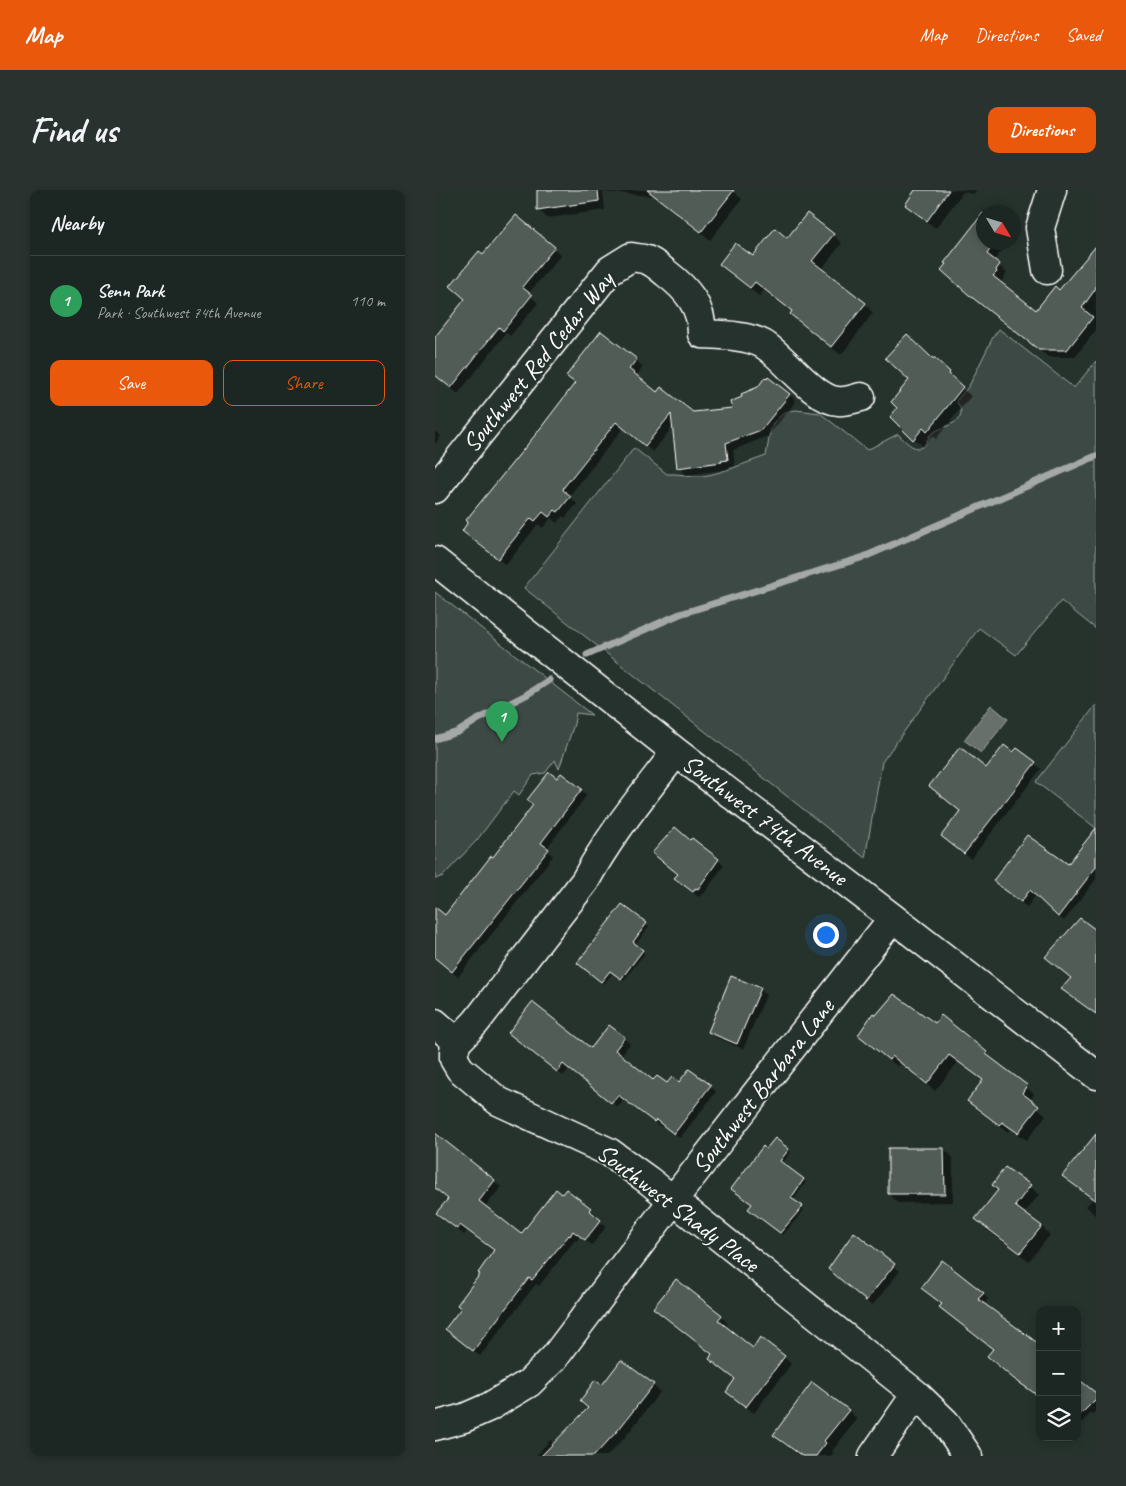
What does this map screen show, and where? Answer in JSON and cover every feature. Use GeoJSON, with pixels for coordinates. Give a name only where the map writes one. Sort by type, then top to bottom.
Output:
{"type":"FeatureCollection","features":[{"type":"Feature","properties":{"kind":"street"},"geometry":{"type":"LineString","coordinates":[[1047,270],[1040,228],[1052,190]]}},
{"type":"Feature","properties":{"kind":"street","name":"Southwest Red Cedar Way"},"geometry":{"type":"LineString","coordinates":[[435,489],[610,270],[631,257],[648,260],[681,285],[694,303],[702,323],[703,334],[744,338],[762,344],[808,385],[826,397],[838,402],[861,397]]}},
{"type":"Feature","properties":{"kind":"street","name":"Southwest 74th Avenue"},"geometry":{"type":"LineString","coordinates":[[435,562],[677,752],[1096,1075]]}},
{"type":"Feature","properties":{"kind":"street"},"geometry":{"type":"LineString","coordinates":[[435,1023],[457,1042],[476,1022],[585,881],[615,830],[677,752]]}},
{"type":"Feature","properties":{"kind":"street","name":"Southwest Barbara Lane"},"geometry":{"type":"LineString","coordinates":[[435,1426],[481,1411],[529,1383],[554,1358],[673,1200],[893,918]]}},
{"type":"Feature","properties":{"kind":"street","name":"Southwest Shady Place"},"geometry":{"type":"LineString","coordinates":[[457,1042],[454,1059],[460,1069],[498,1101],[609,1152],[673,1200],[916,1394],[945,1422],[968,1456]]}},
{"type":"Feature","properties":{"kind":"street"},"geometry":{"type":"LineString","coordinates":[[873,1456],[916,1394]]}},
{"type":"Feature","properties":{"kind":"shaded area"},"geometry":{"type":"Polygon","coordinates":[[[999,329],[1074,388],[1096,361],[1096,629],[1061,601],[1016,655],[979,628],[882,762],[865,858],[524,588],[634,448],[667,474],[709,475],[766,456],[773,423],[785,412],[796,410],[820,413],[867,450],[898,434],[912,446],[920,448],[923,447],[934,432],[958,420],[961,415],[956,401],[969,386],[993,337],[999,329]]]}},
{"type":"Feature","properties":{"kind":"shaded area"},"geometry":{"type":"Polygon","coordinates":[[[435,592],[592,715],[576,713],[559,769],[555,760],[545,773],[533,775],[519,795],[514,791],[477,840],[443,876],[435,879],[435,592]]]}},
{"type":"Feature","properties":{"kind":"shaded area"},"geometry":{"type":"Polygon","coordinates":[[[991,705],[1008,719],[981,753],[964,740],[991,705]]]}},
{"type":"Feature","properties":{"kind":"shaded area"},"geometry":{"type":"Polygon","coordinates":[[[1096,705],[1096,828],[1036,782],[1096,705]]]}},
{"type":"Feature","properties":{"kind":"building"},"geometry":{"type":"Polygon","coordinates":[[[537,190],[598,190],[599,201],[537,210],[537,190]]]}},
{"type":"Feature","properties":{"kind":"building"},"geometry":{"type":"Polygon","coordinates":[[[647,190],[734,190],[701,232],[647,190]]]}},
{"type":"Feature","properties":{"kind":"building"},"geometry":{"type":"Polygon","coordinates":[[[915,190],[949,190],[927,221],[905,205],[915,190]]]}},
{"type":"Feature","properties":{"kind":"building"},"geometry":{"type":"Polygon","coordinates":[[[807,213],[834,234],[812,261],[866,303],[831,347],[790,314],[792,311],[755,282],[750,288],[719,264],[735,243],[753,256],[775,228],[787,238],[807,213]]]}},
{"type":"Feature","properties":{"kind":"building"},"geometry":{"type":"Polygon","coordinates":[[[516,215],[555,247],[522,287],[532,295],[503,331],[499,327],[451,388],[435,375],[435,337],[465,299],[450,286],[479,251],[483,254],[516,215]]]}},
{"type":"Feature","properties":{"kind":"building"},"geometry":{"type":"Polygon","coordinates":[[[976,222],[976,250],[990,250],[987,254],[1000,264],[993,276],[1036,310],[1055,286],[1059,290],[1096,246],[1096,288],[1082,308],[1093,317],[1067,350],[1039,350],[969,295],[941,270],[946,264],[944,263],[976,222]]]}},
{"type":"Feature","properties":{"kind":"building"},"geometry":{"type":"Polygon","coordinates":[[[601,331],[637,359],[629,369],[657,392],[661,387],[693,412],[732,408],[730,402],[742,397],[741,394],[758,387],[765,377],[767,379],[768,377],[790,394],[761,430],[726,443],[728,460],[722,462],[677,468],[671,414],[645,446],[616,422],[564,487],[563,490],[571,496],[558,512],[555,510],[549,517],[543,512],[535,521],[531,518],[498,559],[462,531],[468,522],[466,520],[575,383],[566,376],[601,331]]]}},
{"type":"Feature","properties":{"kind":"building"},"geometry":{"type":"Polygon","coordinates":[[[907,334],[950,372],[949,374],[963,387],[927,432],[923,428],[913,440],[890,417],[897,408],[891,402],[909,380],[885,358],[907,334]]]}},
{"type":"Feature","properties":{"kind":"building"},"geometry":{"type":"Polygon","coordinates":[[[1004,745],[1013,752],[1017,748],[1036,762],[964,854],[941,836],[960,811],[929,786],[960,747],[986,768],[1004,745]]]}},
{"type":"Feature","properties":{"kind":"building"},"geometry":{"type":"Polygon","coordinates":[[[549,772],[557,778],[561,773],[582,789],[541,843],[549,849],[452,972],[435,958],[435,907],[445,915],[533,805],[527,800],[549,772]]]}},
{"type":"Feature","properties":{"kind":"building"},"geometry":{"type":"Polygon","coordinates":[[[675,827],[690,840],[692,838],[719,859],[698,889],[696,888],[693,892],[674,878],[678,874],[652,853],[675,827]]]}},
{"type":"Feature","properties":{"kind":"building"},"geometry":{"type":"Polygon","coordinates":[[[1096,828],[1096,867],[1058,917],[1030,890],[1021,902],[993,881],[1027,835],[1068,864],[1096,828]]]}},
{"type":"Feature","properties":{"kind":"building"},"geometry":{"type":"Polygon","coordinates":[[[622,904],[647,923],[633,942],[643,950],[621,979],[610,971],[601,982],[577,963],[622,904]]]}},
{"type":"Feature","properties":{"kind":"building"},"geometry":{"type":"Polygon","coordinates":[[[1080,918],[1096,930],[1096,1014],[1061,989],[1071,978],[1045,957],[1080,918]]]}},
{"type":"Feature","properties":{"kind":"building"},"geometry":{"type":"Polygon","coordinates":[[[731,976],[761,988],[737,1044],[708,1032],[731,976]]]}},
{"type":"Feature","properties":{"kind":"building"},"geometry":{"type":"Polygon","coordinates":[[[894,994],[935,1023],[941,1015],[987,1052],[986,1054],[1027,1085],[1022,1093],[1039,1106],[1018,1133],[1002,1122],[999,1125],[967,1101],[983,1080],[949,1055],[927,1084],[892,1056],[889,1060],[858,1035],[873,1013],[876,1015],[894,994]]]}},
{"type":"Feature","properties":{"kind":"building"},"geometry":{"type":"Polygon","coordinates":[[[532,1002],[591,1048],[609,1025],[625,1037],[615,1050],[653,1080],[657,1076],[667,1083],[672,1077],[679,1082],[689,1069],[711,1085],[674,1134],[656,1120],[654,1122],[618,1095],[611,1103],[563,1064],[557,1072],[508,1033],[532,1002]]]}},
{"type":"Feature","properties":{"kind":"building"},"geometry":{"type":"Polygon","coordinates":[[[435,1133],[495,1180],[479,1201],[521,1234],[556,1189],[562,1194],[566,1189],[591,1208],[589,1210],[601,1220],[585,1240],[573,1231],[569,1235],[532,1280],[529,1278],[473,1351],[445,1329],[461,1308],[457,1305],[480,1274],[478,1273],[494,1250],[460,1225],[457,1229],[436,1213],[448,1199],[435,1188],[435,1133]]]}},
{"type":"Feature","properties":{"kind":"building"},"geometry":{"type":"Polygon","coordinates":[[[1096,1134],[1096,1201],[1062,1176],[1096,1134]]]}},
{"type":"Feature","properties":{"kind":"building"},"geometry":{"type":"Polygon","coordinates":[[[775,1138],[789,1149],[780,1161],[804,1179],[791,1198],[803,1206],[780,1233],[748,1209],[752,1204],[731,1189],[763,1146],[766,1149],[775,1138]]]}},
{"type":"Feature","properties":{"kind":"building"},"geometry":{"type":"Polygon","coordinates":[[[888,1148],[944,1148],[945,1194],[888,1194],[888,1148]]]}},
{"type":"Feature","properties":{"kind":"building"},"geometry":{"type":"Polygon","coordinates":[[[1005,1167],[1031,1185],[1015,1206],[1042,1226],[1020,1253],[975,1219],[998,1190],[992,1185],[1005,1167]]]}},
{"type":"Feature","properties":{"kind":"building"},"geometry":{"type":"Polygon","coordinates":[[[854,1232],[895,1264],[866,1301],[828,1269],[854,1232]]]}},
{"type":"Feature","properties":{"kind":"building"},"geometry":{"type":"Polygon","coordinates":[[[942,1260],[984,1293],[978,1299],[1036,1342],[1036,1394],[1014,1379],[987,1356],[993,1349],[939,1307],[942,1304],[921,1288],[942,1260]]]}},
{"type":"Feature","properties":{"kind":"building"},"geometry":{"type":"Polygon","coordinates":[[[676,1279],[722,1315],[718,1320],[753,1348],[760,1337],[785,1356],[746,1407],[726,1392],[735,1379],[709,1359],[712,1354],[653,1308],[676,1279]]]}},
{"type":"Feature","properties":{"kind":"building"},"geometry":{"type":"Polygon","coordinates":[[[621,1360],[654,1384],[619,1429],[594,1456],[541,1456],[588,1408],[580,1401],[595,1380],[602,1385],[621,1360]]]}},
{"type":"Feature","properties":{"kind":"building"},"geometry":{"type":"Polygon","coordinates":[[[1081,1381],[1096,1393],[1096,1399],[1081,1414],[1081,1381]]]}},
{"type":"Feature","properties":{"kind":"building"},"geometry":{"type":"Polygon","coordinates":[[[812,1382],[849,1410],[824,1441],[826,1443],[816,1456],[802,1456],[773,1435],[812,1382]]]}},
{"type":"Feature","properties":{"kind":"waterway"},"geometry":{"type":"LineString","coordinates":[[587,655],[680,614],[864,557],[1096,456]]}},
{"type":"Feature","properties":{"kind":"waterway"},"geometry":{"type":"LineString","coordinates":[[435,739],[458,732],[526,695],[549,680]]}},
{"type":"Feature","properties":{"kind":"place","name":"Senn Park"},"geometry":{"type":"Point","coordinates":[502,742]}}]}
